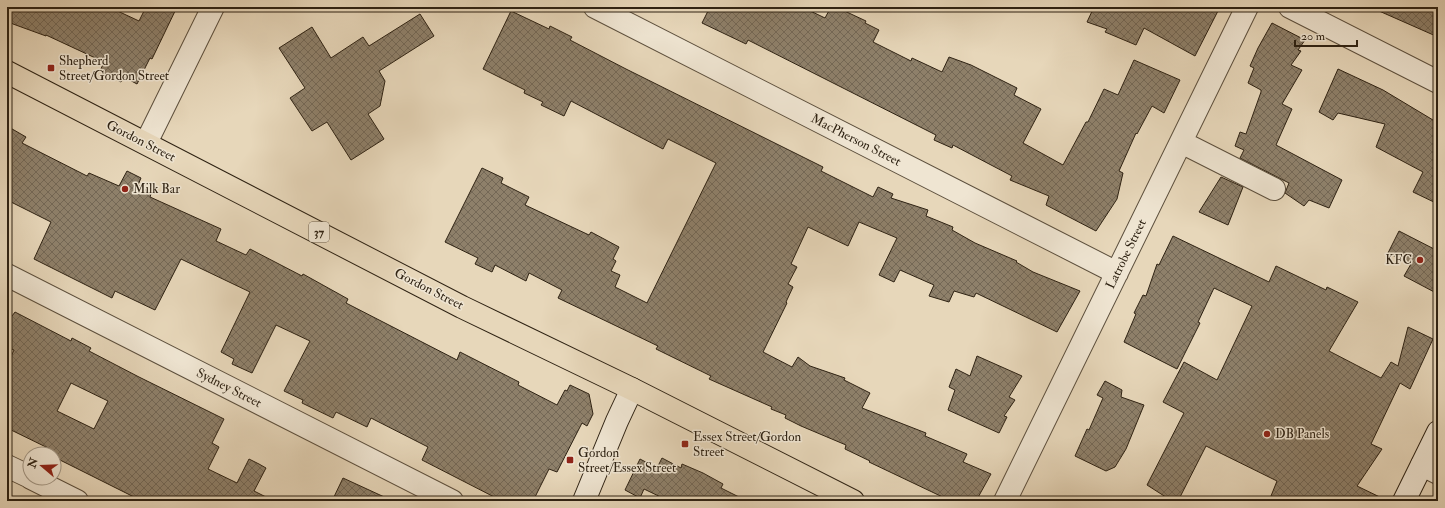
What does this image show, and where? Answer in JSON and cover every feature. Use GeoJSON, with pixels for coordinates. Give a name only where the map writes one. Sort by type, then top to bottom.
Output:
{"type":"FeatureCollection","features":[{"type":"Feature","properties":{"kind":"main road","name":"Gordon Street"},"geometry":{"type":"LineString","coordinates":[[7,72],[469,310],[632,389],[853,501]]}},
{"type":"Feature","properties":{"kind":"street"},"geometry":{"type":"LineString","coordinates":[[146,143],[213,7]]}},
{"type":"Feature","properties":{"kind":"street","name":"MacPherson Street"},"geometry":{"type":"LineString","coordinates":[[595,7],[1117,273]]}},
{"type":"Feature","properties":{"kind":"street","name":"Latrobe Street"},"geometry":{"type":"LineString","coordinates":[[1005,501],[1247,7]]}},
{"type":"Feature","properties":{"kind":"street"},"geometry":{"type":"LineString","coordinates":[[1290,7],[1438,82]]}},
{"type":"Feature","properties":{"kind":"street"},"geometry":{"type":"LineString","coordinates":[[1181,142],[1274,189]]}},
{"type":"Feature","properties":{"kind":"street","name":"Sydney Street"},"geometry":{"type":"LineString","coordinates":[[7,275],[452,501]]}},
{"type":"Feature","properties":{"kind":"street"},"geometry":{"type":"LineString","coordinates":[[572,501],[632,389]]}},
{"type":"Feature","properties":{"kind":"street"},"geometry":{"type":"LineString","coordinates":[[584,501],[616,421]]}},
{"type":"Feature","properties":{"kind":"street"},"geometry":{"type":"LineString","coordinates":[[1404,501],[1430,469],[1438,432]]}},
{"type":"Feature","properties":{"kind":"street"},"geometry":{"type":"LineString","coordinates":[[7,466],[22,474]]}},
{"type":"Feature","properties":{"kind":"street"},"geometry":{"type":"LineString","coordinates":[[47,486],[77,501]]}},
{"type":"Feature","properties":{"kind":"building"},"geometry":{"type":"Polygon","coordinates":[[[7,7],[109,7],[139,21],[146,7],[177,7],[152,59],[150,58],[137,84],[124,77],[121,82],[100,71],[104,62],[46,35],[13,24],[7,20],[7,7]]]}},
{"type":"Feature","properties":{"kind":"building"},"geometry":{"type":"Polygon","coordinates":[[[710,7],[802,7],[825,18],[831,7],[836,7],[866,21],[865,23],[879,30],[873,42],[911,61],[912,58],[942,72],[949,57],[971,65],[1017,88],[1014,95],[1041,109],[1023,143],[1063,165],[1086,122],[1088,122],[1104,89],[1118,95],[1134,60],[1180,80],[1164,113],[1152,106],[1137,134],[1136,133],[1119,171],[1123,173],[1117,199],[1096,231],[1046,205],[1049,196],[1010,180],[1012,176],[953,145],[952,148],[934,140],[936,135],[748,40],[746,44],[702,23],[710,7]]]}},
{"type":"Feature","properties":{"kind":"building"},"geometry":{"type":"Polygon","coordinates":[[[1094,7],[1220,7],[1195,56],[1144,28],[1136,45],[1105,32],[1107,29],[1087,22],[1094,7]]]}},
{"type":"Feature","properties":{"kind":"building"},"geometry":{"type":"Polygon","coordinates":[[[1370,7],[1438,7],[1438,37],[1370,7]]]}},
{"type":"Feature","properties":{"kind":"building"},"geometry":{"type":"Polygon","coordinates":[[[511,11],[549,29],[550,26],[572,37],[570,40],[823,167],[821,171],[873,197],[878,187],[893,194],[891,198],[928,210],[926,216],[953,227],[952,230],[975,243],[1017,261],[1016,262],[1033,272],[1080,291],[1057,332],[976,293],[974,297],[954,291],[949,302],[929,296],[934,285],[900,270],[894,282],[879,275],[897,238],[859,222],[848,246],[808,227],[791,264],[797,267],[788,284],[793,287],[786,302],[787,303],[763,352],[792,367],[798,357],[810,366],[845,378],[844,380],[870,393],[862,408],[926,433],[925,436],[967,454],[963,462],[991,474],[976,501],[951,501],[869,462],[870,461],[845,449],[846,445],[785,418],[786,415],[771,409],[772,407],[709,379],[711,376],[656,349],[658,346],[558,298],[562,290],[529,273],[526,281],[495,265],[492,272],[475,264],[478,258],[445,242],[482,168],[503,178],[501,183],[529,197],[525,205],[589,235],[591,232],[619,247],[613,259],[616,261],[611,271],[620,275],[615,287],[647,303],[716,163],[668,139],[663,149],[571,101],[564,116],[541,105],[543,102],[524,93],[525,90],[483,69],[511,11]]]}},
{"type":"Feature","properties":{"kind":"building"},"geometry":{"type":"Polygon","coordinates":[[[420,14],[434,36],[379,71],[385,81],[380,106],[368,114],[384,139],[351,160],[327,122],[312,131],[290,98],[305,88],[279,48],[312,27],[331,58],[363,37],[369,46],[420,14]]]}},
{"type":"Feature","properties":{"kind":"building"},"geometry":{"type":"Polygon","coordinates":[[[1272,23],[1305,40],[1298,50],[1301,51],[1291,65],[1302,70],[1282,104],[1292,109],[1276,145],[1342,180],[1329,208],[1309,200],[1304,206],[1285,193],[1289,183],[1240,158],[1244,150],[1235,146],[1240,132],[1246,134],[1261,92],[1261,90],[1248,83],[1254,68],[1250,66],[1272,23]]]}},
{"type":"Feature","properties":{"kind":"building"},"geometry":{"type":"Polygon","coordinates":[[[1338,69],[1383,90],[1438,123],[1438,204],[1413,192],[1423,172],[1376,147],[1385,124],[1338,113],[1333,120],[1319,112],[1338,69]]]}},
{"type":"Feature","properties":{"kind":"building"},"geometry":{"type":"Polygon","coordinates":[[[7,126],[26,137],[22,143],[87,176],[89,173],[119,186],[127,171],[141,178],[138,185],[152,191],[150,197],[221,229],[216,241],[246,255],[250,249],[302,276],[303,274],[348,299],[346,303],[457,360],[460,352],[519,382],[518,385],[557,405],[565,390],[567,391],[570,385],[589,394],[593,414],[587,426],[582,423],[557,472],[549,469],[533,501],[502,501],[422,460],[428,447],[371,418],[367,427],[336,412],[333,418],[302,403],[303,400],[284,391],[310,341],[276,325],[252,373],[232,364],[234,359],[221,352],[250,292],[181,259],[155,310],[115,291],[112,298],[34,259],[51,222],[7,200],[7,126]]]}},
{"type":"Feature","properties":{"kind":"building"},"geometry":{"type":"Polygon","coordinates":[[[1221,177],[1243,187],[1228,225],[1199,212],[1221,177]]]}},
{"type":"Feature","properties":{"kind":"building","name":"KFC"},"geometry":{"type":"Polygon","coordinates":[[[1399,231],[1438,251],[1438,294],[1404,276],[1411,264],[1388,253],[1399,231]]]}},
{"type":"Feature","properties":{"kind":"building"},"geometry":{"type":"Polygon","coordinates":[[[1173,236],[1269,282],[1276,266],[1326,290],[1327,287],[1358,302],[1329,351],[1381,378],[1391,362],[1398,366],[1408,327],[1433,339],[1410,389],[1400,383],[1371,444],[1382,449],[1357,486],[1388,501],[1269,501],[1277,481],[1206,446],[1178,501],[1172,501],[1147,485],[1184,413],[1163,402],[1184,362],[1217,380],[1252,306],[1214,288],[1198,322],[1200,323],[1177,369],[1124,342],[1136,314],[1134,313],[1143,295],[1146,296],[1157,264],[1159,265],[1173,236]]]}},
{"type":"Feature","properties":{"kind":"building"},"geometry":{"type":"Polygon","coordinates":[[[15,312],[71,341],[72,338],[91,348],[89,351],[224,419],[212,443],[219,447],[208,469],[237,483],[249,459],[266,468],[254,491],[274,501],[142,501],[62,461],[62,446],[44,446],[7,428],[7,365],[14,350],[7,347],[7,313],[12,316],[15,312]],[[71,383],[57,411],[94,429],[108,401],[71,383]]]}},
{"type":"Feature","properties":{"kind":"building"},"geometry":{"type":"Polygon","coordinates":[[[977,356],[1022,376],[1009,397],[1015,400],[1004,416],[1007,417],[999,433],[948,410],[955,390],[949,387],[956,369],[970,376],[977,356]]]}},
{"type":"Feature","properties":{"kind":"building"},"geometry":{"type":"Polygon","coordinates":[[[1105,381],[1122,390],[1121,397],[1144,405],[1126,449],[1115,467],[1106,471],[1075,456],[1087,429],[1089,430],[1103,398],[1097,395],[1105,381]]]}},
{"type":"Feature","properties":{"kind":"building"},"geometry":{"type":"Polygon","coordinates":[[[662,458],[681,468],[682,464],[703,473],[723,484],[721,488],[747,501],[669,501],[644,489],[640,498],[625,490],[640,459],[657,468],[662,458]]]}},
{"type":"Feature","properties":{"kind":"building"},"geometry":{"type":"Polygon","coordinates":[[[343,478],[393,501],[332,501],[343,478]]]}},
{"type":"Feature","properties":{"kind":"place","name":"Shepherd Street/Gordon Street"},"geometry":{"type":"Point","coordinates":[51,68]}},
{"type":"Feature","properties":{"kind":"place","name":"Milk Bar"},"geometry":{"type":"Point","coordinates":[125,189]}},
{"type":"Feature","properties":{"kind":"place","name":"KFC"},"geometry":{"type":"Point","coordinates":[1420,260]}},
{"type":"Feature","properties":{"kind":"place","name":"DB Panels"},"geometry":{"type":"Point","coordinates":[1267,434]}},
{"type":"Feature","properties":{"kind":"place","name":"Essex Street/Gordon Street"},"geometry":{"type":"Point","coordinates":[685,444]}},
{"type":"Feature","properties":{"kind":"place","name":"Gordon Street/Essex Street"},"geometry":{"type":"Point","coordinates":[570,460]}}]}
